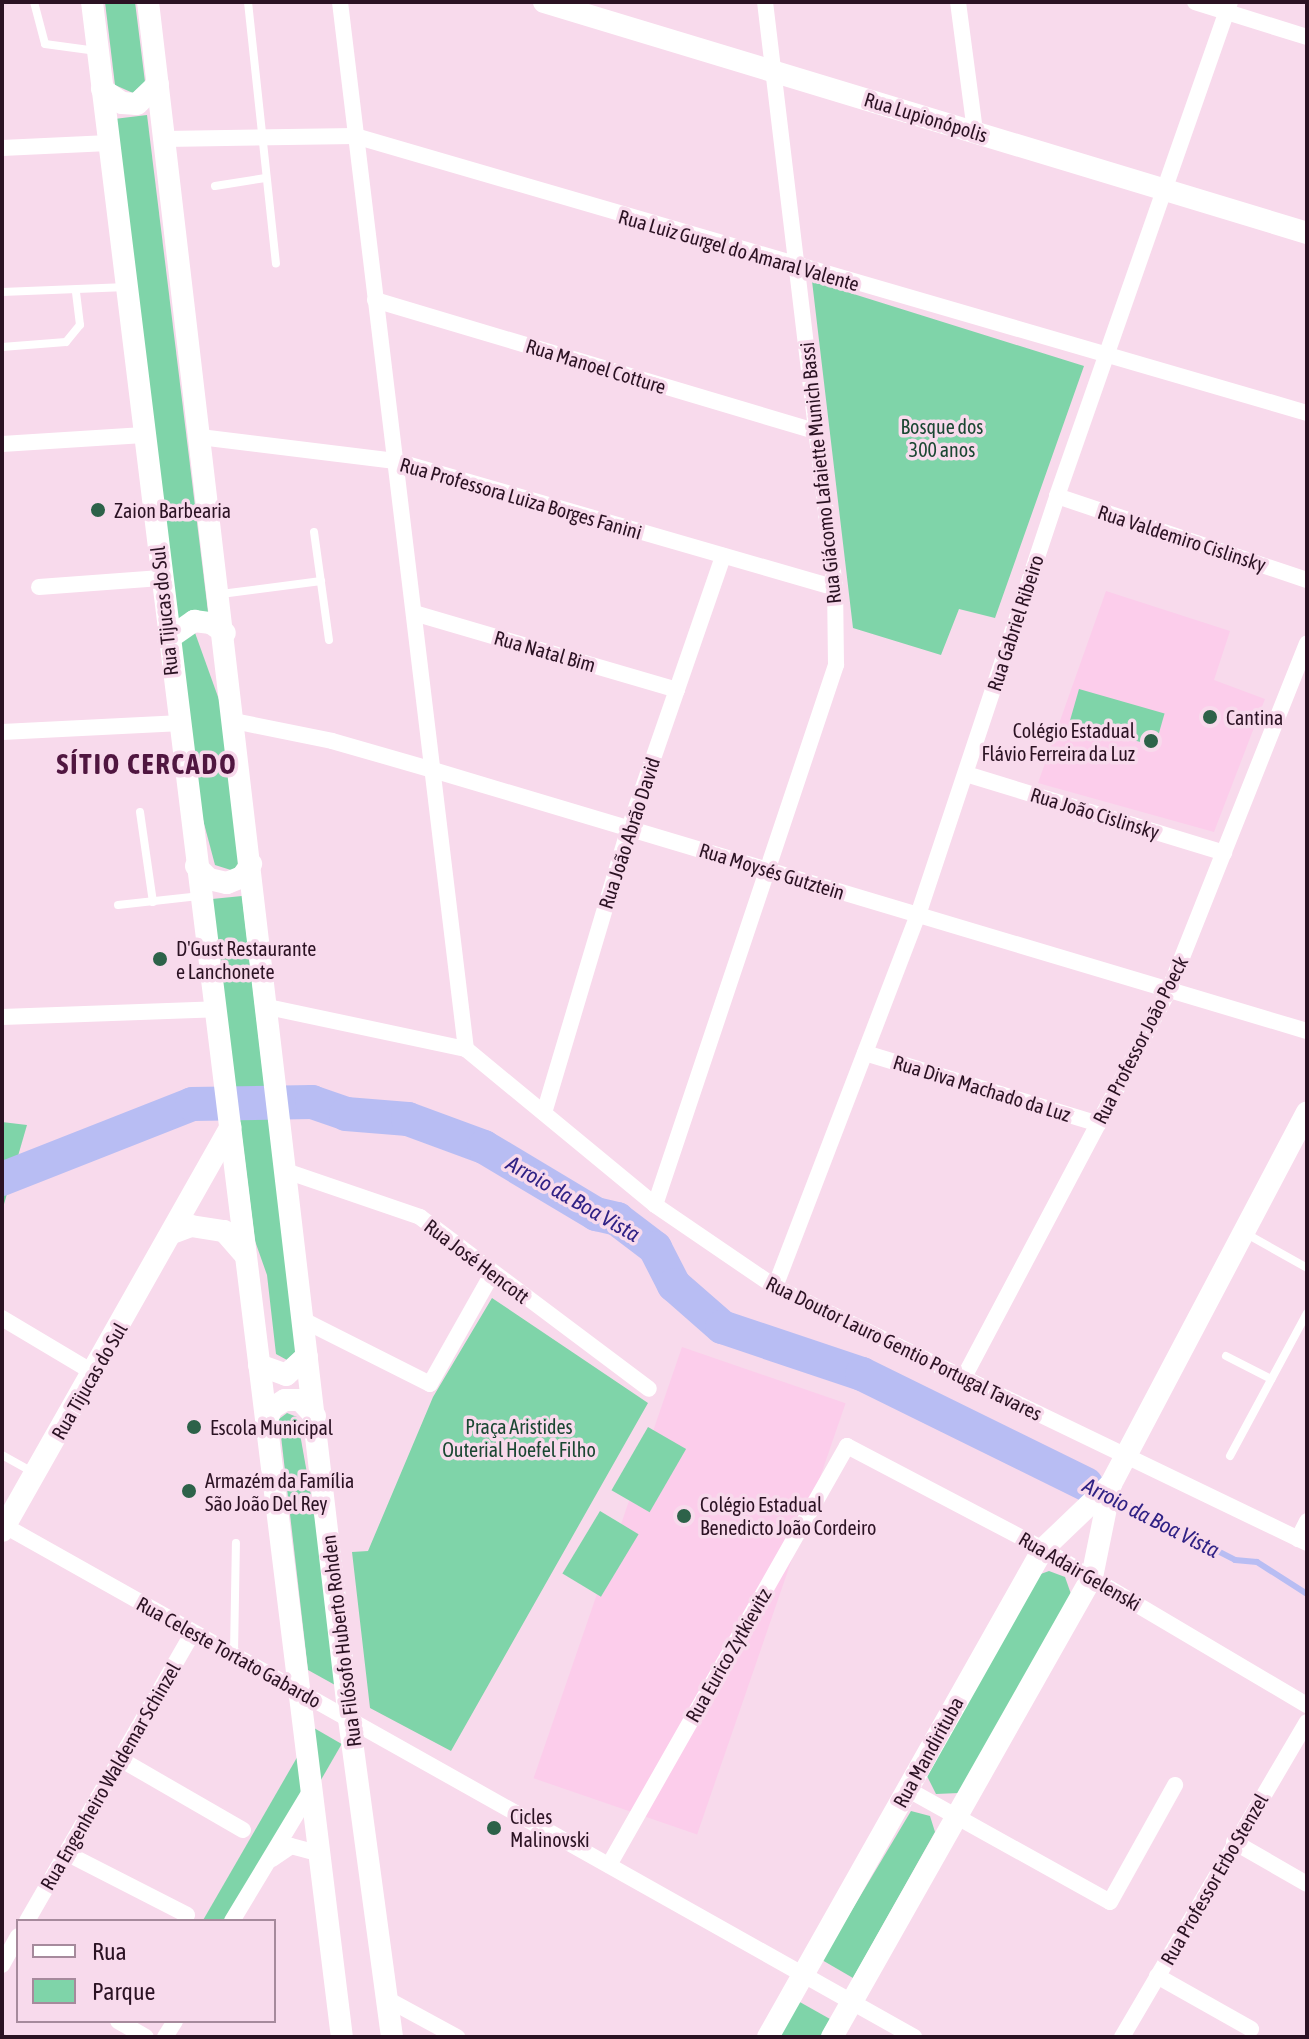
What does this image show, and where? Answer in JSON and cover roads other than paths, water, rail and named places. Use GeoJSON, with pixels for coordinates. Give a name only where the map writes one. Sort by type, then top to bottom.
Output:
{"type":"FeatureCollection","features":[{"type":"Feature","properties":{"kind":"main road","name":"Rua Tijucas do Sul"},"geometry":{"type":"LineString","coordinates":[[3,1528],[175,1232],[231,1126],[177,723],[92,2]]}},
{"type":"Feature","properties":{"kind":"main road"},"geometry":{"type":"LineString","coordinates":[[148,2],[268,1007]]}},
{"type":"Feature","properties":{"kind":"main road","name":"Rua Lupionópolis"},"geometry":{"type":"LineString","coordinates":[[544,2],[1307,233]]}},
{"type":"Feature","properties":{"kind":"main road"},"geometry":{"type":"LineString","coordinates":[[102,89],[114,100],[137,104],[158,84]]}},
{"type":"Feature","properties":{"kind":"main road"},"geometry":{"type":"LineString","coordinates":[[168,639],[194,621],[211,623],[225,633]]}},
{"type":"Feature","properties":{"kind":"main road"},"geometry":{"type":"LineString","coordinates":[[196,866],[209,879],[227,883],[242,877],[251,864]]}},
{"type":"Feature","properties":{"kind":"main road","name":"Rua Filósofo Huberto Rohden"},"geometry":{"type":"LineString","coordinates":[[268,1007],[349,1719],[392,2037]]}},
{"type":"Feature","properties":{"kind":"main road","name":"Rua Mandirituba"},"geometry":{"type":"LineString","coordinates":[[832,2037],[1092,1577],[1111,1484],[1307,1112]]}},
{"type":"Feature","properties":{"kind":"main road"},"geometry":{"type":"LineString","coordinates":[[231,1126],[297,1690],[342,2037]]}},
{"type":"Feature","properties":{"kind":"main road"},"geometry":{"type":"LineString","coordinates":[[175,1232],[191,1226],[216,1228],[237,1242],[246,1256]]}},
{"type":"Feature","properties":{"kind":"main road"},"geometry":{"type":"LineString","coordinates":[[259,1365],[286,1375],[307,1356]]}},
{"type":"Feature","properties":{"kind":"main road"},"geometry":{"type":"LineString","coordinates":[[266,1422],[277,1403],[292,1399],[307,1404],[315,1416]]}},
{"type":"Feature","properties":{"kind":"main road","name":"Rua Mandirituba"},"geometry":{"type":"LineString","coordinates":[[768,2037],[1043,1549],[1111,1484]]}},
{"type":"Feature","properties":{"kind":"street"},"geometry":{"type":"LineString","coordinates":[[340,2],[466,1049]]}},
{"type":"Feature","properties":{"kind":"street","name":"Rua Giácomo Lafaiette Munich Bassi"},"geometry":{"type":"LineString","coordinates":[[655,1205],[770,870],[836,665],[835,588],[765,2]]}},
{"type":"Feature","properties":{"kind":"street"},"geometry":{"type":"LineString","coordinates":[[958,2],[975,132]]}},
{"type":"Feature","properties":{"kind":"street"},"geometry":{"type":"LineString","coordinates":[[1195,2],[1229,6],[1307,37]]}},
{"type":"Feature","properties":{"kind":"street","name":"Rua Gabriel Ribeiro"},"geometry":{"type":"LineString","coordinates":[[775,1287],[918,915],[1057,496],[1229,6]]}},
{"type":"Feature","properties":{"kind":"street","name":"Rua Luiz Gurgel do Amaral Valente"},"geometry":{"type":"LineString","coordinates":[[165,139],[355,136],[795,267],[1307,413]]}},
{"type":"Feature","properties":{"kind":"street"},"geometry":{"type":"LineString","coordinates":[[2,148],[109,143]]}},
{"type":"Feature","properties":{"kind":"street","name":"Rua Manoel Cotture"},"geometry":{"type":"LineString","coordinates":[[375,300],[817,432]]}},
{"type":"Feature","properties":{"kind":"street"},"geometry":{"type":"LineString","coordinates":[[2,444],[144,435]]}},
{"type":"Feature","properties":{"kind":"street","name":"Rua Professora Luiza Borges Fanini"},"geometry":{"type":"LineString","coordinates":[[200,437],[396,461],[835,588]]}},
{"type":"Feature","properties":{"kind":"street","name":"Rua Valdemiro Cislinsky"},"geometry":{"type":"LineString","coordinates":[[1057,496],[1307,580]]}},
{"type":"Feature","properties":{"kind":"street","name":"Rua João Abrão David"},"geometry":{"type":"LineString","coordinates":[[544,1113],[629,828],[723,556]]}},
{"type":"Feature","properties":{"kind":"street"},"geometry":{"type":"LineString","coordinates":[[39,587],[161,578]]}},
{"type":"Feature","properties":{"kind":"street","name":"Rua Natal Bim"},"geometry":{"type":"LineString","coordinates":[[414,613],[677,690]]}},
{"type":"Feature","properties":{"kind":"street","name":"Rua Professor João Poeck"},"geometry":{"type":"LineString","coordinates":[[963,1379],[1169,990],[1307,644]]}},
{"type":"Feature","properties":{"kind":"street","name":"Rua Moysés Gutztein"},"geometry":{"type":"LineString","coordinates":[[234,721],[332,741],[433,770],[1307,1031]]}},
{"type":"Feature","properties":{"kind":"street"},"geometry":{"type":"LineString","coordinates":[[2,732],[177,723]]}},
{"type":"Feature","properties":{"kind":"street","name":"Rua João Cislinsky"},"geometry":{"type":"LineString","coordinates":[[966,774],[1224,853]]}},
{"type":"Feature","properties":{"kind":"street","name":"Rua Doutor Lauro Gentio Portugal Tavares"},"geometry":{"type":"LineString","coordinates":[[268,1007],[466,1049],[655,1205],[775,1287],[1302,1541]]}},
{"type":"Feature","properties":{"kind":"street"},"geometry":{"type":"LineString","coordinates":[[2,1017],[216,1009]]}},
{"type":"Feature","properties":{"kind":"street","name":"Rua Diva Machado da Luz"},"geometry":{"type":"LineString","coordinates":[[865,1053],[1098,1124]]}},
{"type":"Feature","properties":{"kind":"street","name":"Rua José Hencott"},"geometry":{"type":"LineString","coordinates":[[286,1171],[420,1217],[649,1389]]}},
{"type":"Feature","properties":{"kind":"street"},"geometry":{"type":"LineString","coordinates":[[303,1320],[430,1384],[492,1274]]}},
{"type":"Feature","properties":{"kind":"street"},"geometry":{"type":"LineString","coordinates":[[2,1318],[94,1373]]}},
{"type":"Feature","properties":{"kind":"street","name":"Rua Adair Gelenski"},"geometry":{"type":"LineString","coordinates":[[847,1446],[1043,1549],[1307,1705]]}},
{"type":"Feature","properties":{"kind":"street","name":"Rua Eurico Zytkievitz"},"geometry":{"type":"LineString","coordinates":[[609,1865],[847,1446]]}},
{"type":"Feature","properties":{"kind":"street"},"geometry":{"type":"LineString","coordinates":[[1302,1541],[1307,1521]]}},
{"type":"Feature","properties":{"kind":"street","name":"Rua Celeste Tortato Gabardo"},"geometry":{"type":"LineString","coordinates":[[3,1528],[234,1654],[914,2037]]}},
{"type":"Feature","properties":{"kind":"street","name":"Rua Engenheiro Waldemar Schinzel"},"geometry":{"type":"LineString","coordinates":[[28,1919],[193,1632]]}},
{"type":"Feature","properties":{"kind":"street","name":"Rua Professor Erbo Stenzel"},"geometry":{"type":"LineString","coordinates":[[1122,2037],[1307,1722]]}},
{"type":"Feature","properties":{"kind":"street"},"geometry":{"type":"LineString","coordinates":[[120,1759],[243,1830]]}},
{"type":"Feature","properties":{"kind":"street"},"geometry":{"type":"LineString","coordinates":[[907,1789],[1110,1902],[1175,1785]]}},
{"type":"Feature","properties":{"kind":"street"},"geometry":{"type":"LineString","coordinates":[[233,1919],[311,1790]]}},
{"type":"Feature","properties":{"kind":"street"},"geometry":{"type":"LineString","coordinates":[[1234,1842],[1307,1884]]}},
{"type":"Feature","properties":{"kind":"street"},"geometry":{"type":"LineString","coordinates":[[264,1865],[291,1846],[320,1854]]}},
{"type":"Feature","properties":{"kind":"street"},"geometry":{"type":"LineString","coordinates":[[66,1853],[187,1915]]}},
{"type":"Feature","properties":{"kind":"street"},"geometry":{"type":"LineString","coordinates":[[7,1959],[16,1940]]}},
{"type":"Feature","properties":{"kind":"street"},"geometry":{"type":"LineString","coordinates":[[1157,1976],[1251,2029]]}},
{"type":"Feature","properties":{"kind":"street"},"geometry":{"type":"LineString","coordinates":[[387,1999],[457,2037]]}},
{"type":"Feature","properties":{"kind":"street"},"geometry":{"type":"LineString","coordinates":[[122,2023],[146,2037]]}},
{"type":"Feature","properties":{"kind":"lane"},"geometry":{"type":"LineString","coordinates":[[34,2],[39,39],[45,44],[98,52]]}},
{"type":"Feature","properties":{"kind":"lane"},"geometry":{"type":"LineString","coordinates":[[248,2],[260,137],[276,264]]}},
{"type":"Feature","properties":{"kind":"lane"},"geometry":{"type":"LineString","coordinates":[[215,186],[265,178]]}},
{"type":"Feature","properties":{"kind":"lane"},"geometry":{"type":"LineString","coordinates":[[2,292],[128,287]]}},
{"type":"Feature","properties":{"kind":"lane"},"geometry":{"type":"LineString","coordinates":[[2,347],[66,342],[80,325],[76,290]]}},
{"type":"Feature","properties":{"kind":"lane"},"geometry":{"type":"LineString","coordinates":[[314,532],[329,640]]}},
{"type":"Feature","properties":{"kind":"lane"},"geometry":{"type":"LineString","coordinates":[[220,594],[321,581]]}},
{"type":"Feature","properties":{"kind":"lane"},"geometry":{"type":"LineString","coordinates":[[140,812],[153,902]]}},
{"type":"Feature","properties":{"kind":"lane"},"geometry":{"type":"LineString","coordinates":[[118,905],[200,896]]}},
{"type":"Feature","properties":{"kind":"lane"},"geometry":{"type":"LineString","coordinates":[[1244,1232],[1307,1268]]}},
{"type":"Feature","properties":{"kind":"lane"},"geometry":{"type":"LineString","coordinates":[[1230,1456],[1307,1313]]}},
{"type":"Feature","properties":{"kind":"lane"},"geometry":{"type":"LineString","coordinates":[[1226,1356],[1271,1379]]}},
{"type":"Feature","properties":{"kind":"lane"},"geometry":{"type":"LineString","coordinates":[[2,1455],[35,1473]]}},
{"type":"Feature","properties":{"kind":"lane"},"geometry":{"type":"LineString","coordinates":[[234,1654],[236,1543]]}},
{"type":"Feature","properties":{"kind":"waterway","name":"Arroio da Boa Vista"},"geometry":{"type":"LineString","coordinates":[[2,1179],[192,1104],[312,1102],[346,1114],[408,1119],[484,1147],[596,1214],[617,1219],[655,1248],[674,1285],[722,1327],[862,1374],[1086,1484]]}},
{"type":"Feature","properties":{"kind":"waterway","name":"Arroio da Boa Vista"},"geometry":{"type":"LineString","coordinates":[[1114,1498],[1235,1560],[1257,1562],[1307,1594]]}},
{"type":"Feature","properties":{"kind":"place","name":"Zaion Barbearia"},"geometry":{"type":"Point","coordinates":[98,510]}},
{"type":"Feature","properties":{"kind":"place","name":"Cantina"},"geometry":{"type":"Point","coordinates":[1210,717]}},
{"type":"Feature","properties":{"kind":"place","name":"Colégio Estadual Flávio Ferreira da Luz"},"geometry":{"type":"Point","coordinates":[1151,741]}},
{"type":"Feature","properties":{"kind":"place","name":"D'Gust Restaurante e Lanchonete"},"geometry":{"type":"Point","coordinates":[160,959]}},
{"type":"Feature","properties":{"kind":"place","name":"Escola Municipal"},"geometry":{"type":"Point","coordinates":[194,1427]}},
{"type":"Feature","properties":{"kind":"place","name":"Armazém da Família São João Del Rey"},"geometry":{"type":"Point","coordinates":[189,1491]}},
{"type":"Feature","properties":{"kind":"place","name":"Colégio Estadual Benedicto João Cordeiro"},"geometry":{"type":"Point","coordinates":[684,1516]}},
{"type":"Feature","properties":{"kind":"place","name":"Cicles Malinovski"},"geometry":{"type":"Point","coordinates":[494,1828]}},
{"type":"Feature","properties":{"kind":"district","name":"SÍTIO CERCADO"},"geometry":{"type":"Point","coordinates":[147,764]}},
{"type":"Feature","properties":{"kind":"park label","name":"Bosque dos 300 anos"},"geometry":{"type":"Point","coordinates":[942,438]}},
{"type":"Feature","properties":{"kind":"park label","name":"Praça Aristides Outerial Hoefel Filho"},"geometry":{"type":"Point","coordinates":[519,1438]}}]}
